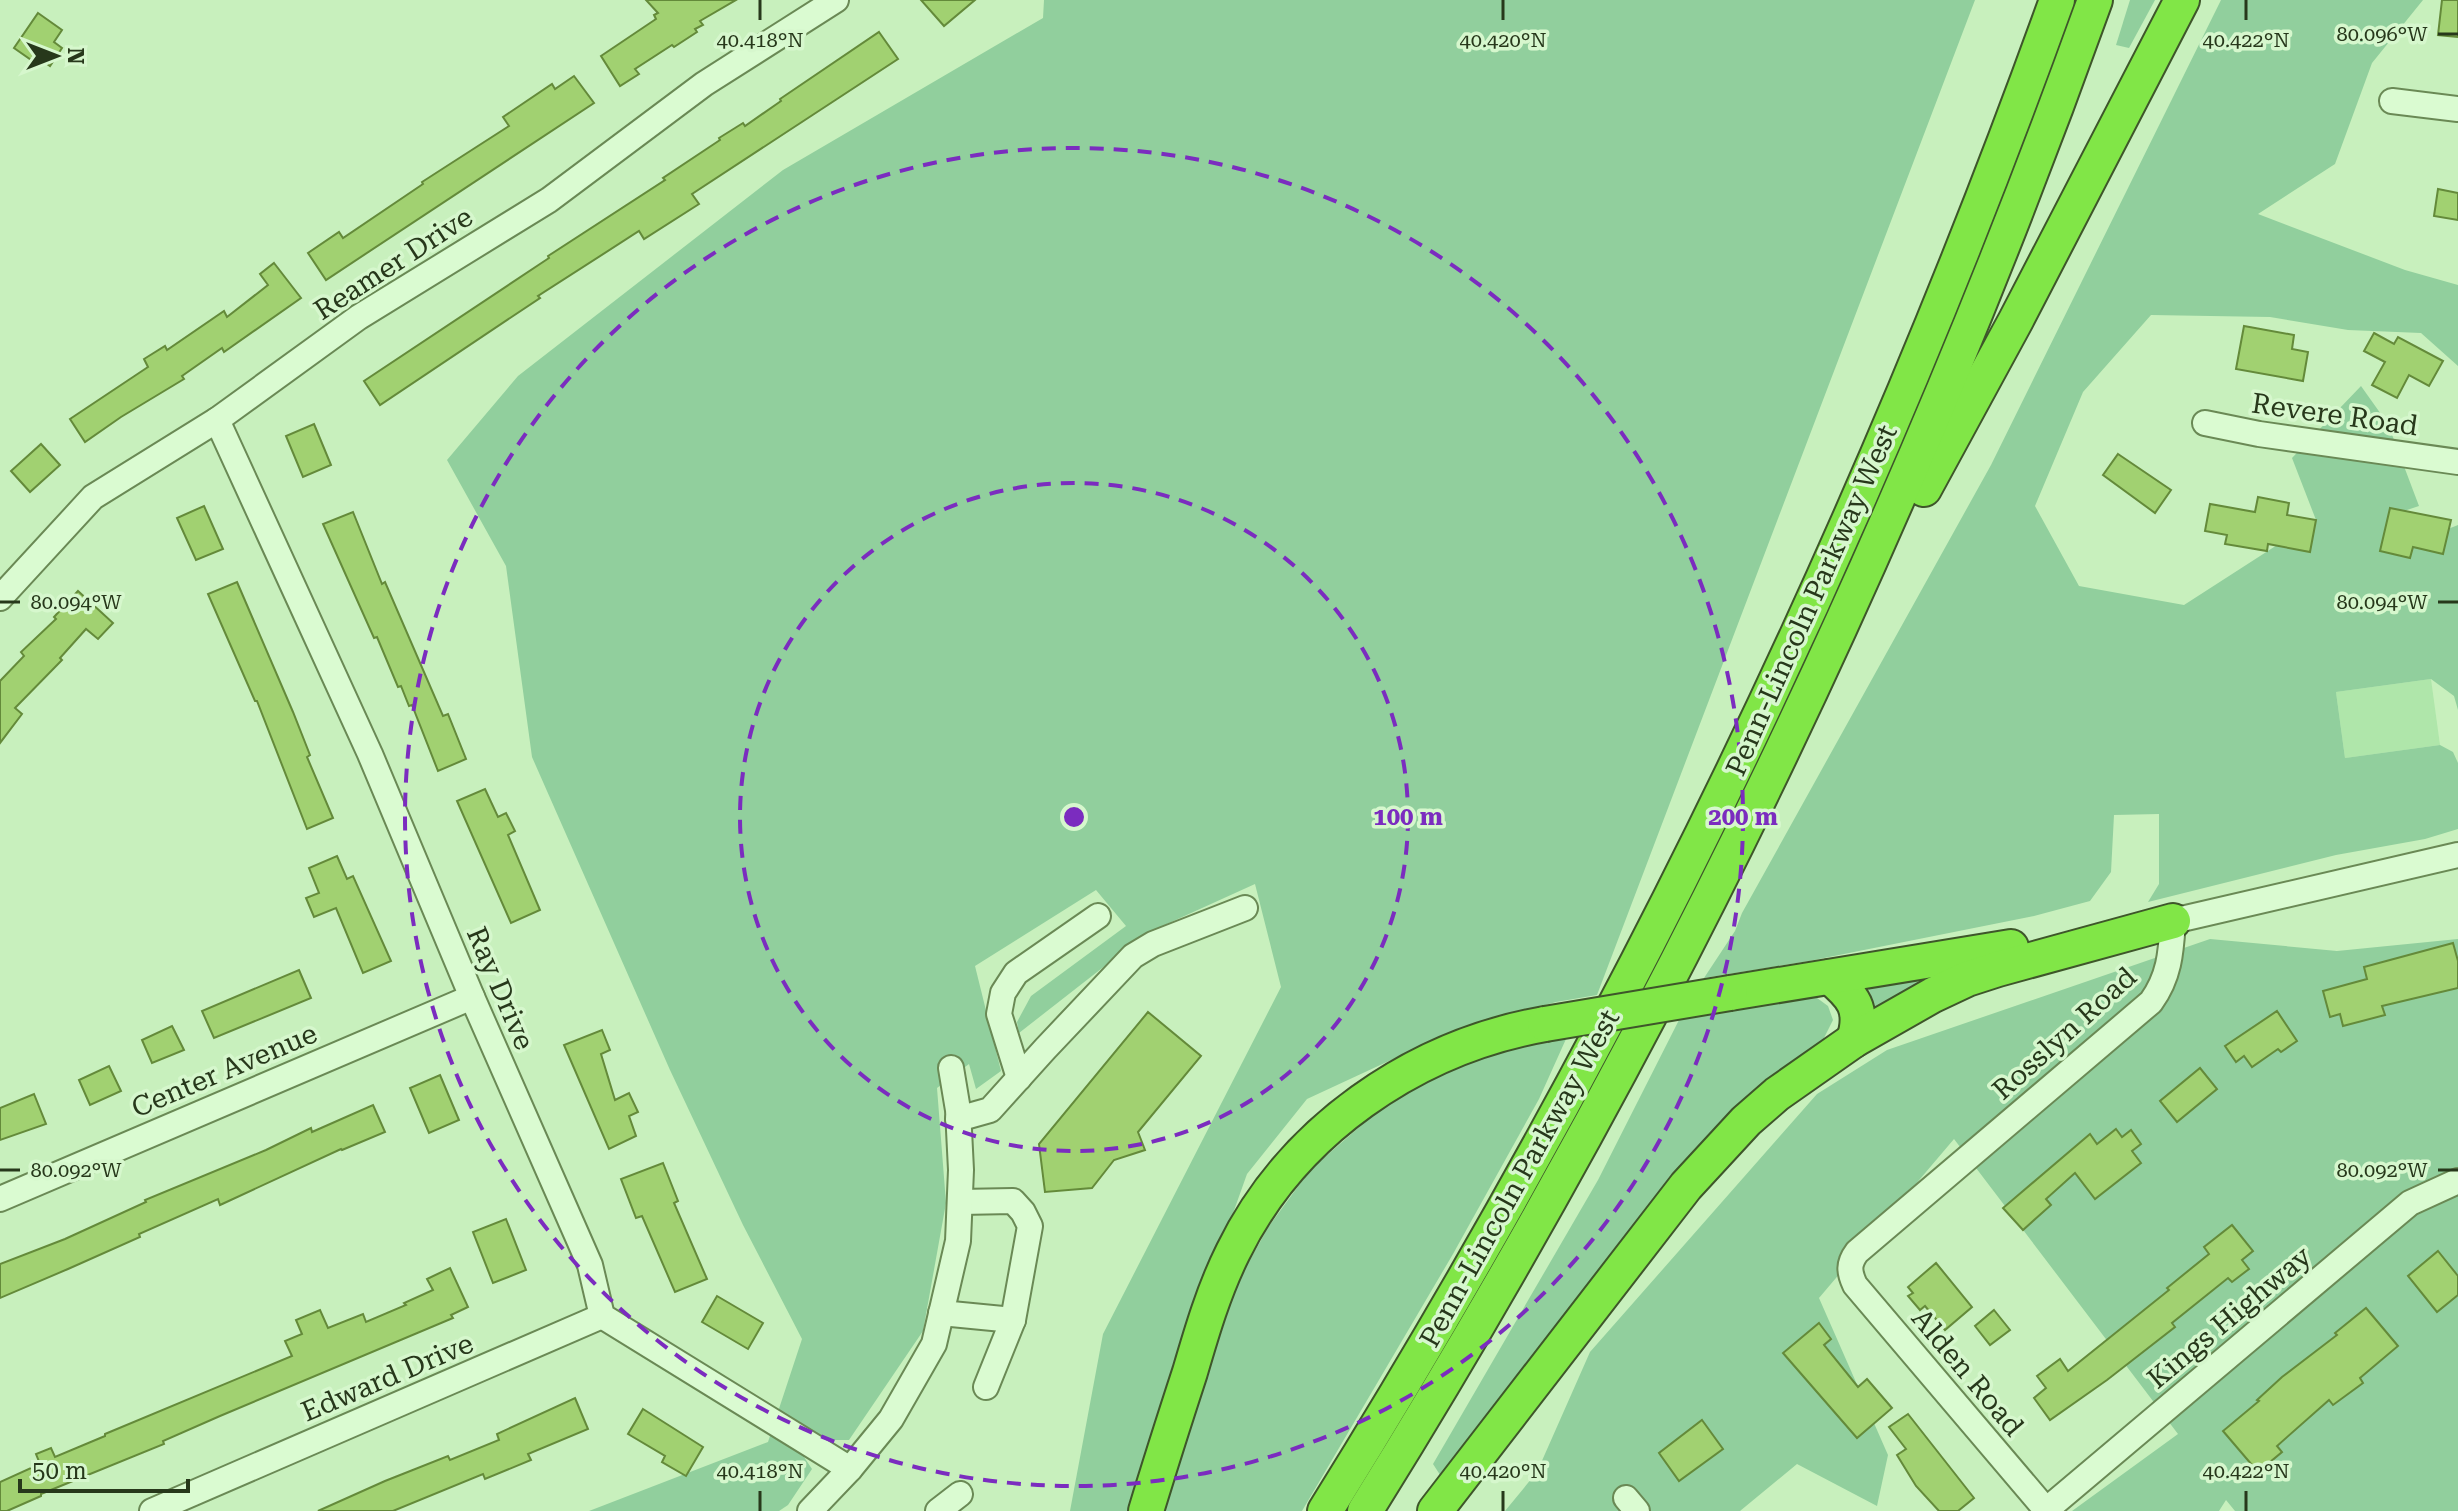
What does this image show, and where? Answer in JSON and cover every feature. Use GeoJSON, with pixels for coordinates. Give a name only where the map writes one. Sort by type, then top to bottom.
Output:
{"type":"FeatureCollection","features":[{"type":"Feature","properties":{"kind":"highway","name":"Penn-Lincoln Parkway West"},"geometry":{"type":"LineString","coordinates":[[1325,1511],[1460,1288],[1542,1144],[1656,928],[1758,723],[1897,411],[2012,123],[2057,0]]}},
{"type":"Feature","properties":{"kind":"highway","name":"Penn-Lincoln Parkway West"},"geometry":{"type":"LineString","coordinates":[[1365,1511],[1571,1161],[1655,1005],[1794,724],[1941,398],[2051,122],[2095,0]]}},
{"type":"Feature","properties":{"kind":"highway"},"geometry":{"type":"LineString","coordinates":[[1794,724],[2016,320],[2182,0]]}},
{"type":"Feature","properties":{"kind":"highway"},"geometry":{"type":"LineString","coordinates":[[1146,1511],[1207,1315],[1220,1281],[1250,1222],[1292,1164],[1344,1115],[1403,1075],[1458,1048],[1518,1029],[2173,921]]}},
{"type":"Feature","properties":{"kind":"highway"},"geometry":{"type":"LineString","coordinates":[[1435,1511],[1656,1222],[1717,1150],[1777,1094],[1854,1040],[1967,979],[2173,921]]}},
{"type":"Feature","properties":{"kind":"highway"},"geometry":{"type":"LineString","coordinates":[[1830,977],[1855,1003],[1858,1020],[1854,1040]]}},
{"type":"Feature","properties":{"kind":"street","name":"Reamer Drive"},"geometry":{"type":"LineString","coordinates":[[0,598],[93,497],[217,420],[359,317],[549,200],[704,84],[836,0]]}},
{"type":"Feature","properties":{"kind":"street"},"geometry":{"type":"LineString","coordinates":[[2392,101],[2458,109]]}},
{"type":"Feature","properties":{"kind":"street","name":"Ray Drive"},"geometry":{"type":"LineString","coordinates":[[217,420],[370,754],[472,997],[590,1265],[602,1316]]}},
{"type":"Feature","properties":{"kind":"street","name":"Revere Road"},"geometry":{"type":"LineString","coordinates":[[2205,423],[2259,434],[2458,462]]}},
{"type":"Feature","properties":{"kind":"street"},"geometry":{"type":"LineString","coordinates":[[2173,921],[2458,855]]}},
{"type":"Feature","properties":{"kind":"street"},"geometry":{"type":"LineString","coordinates":[[958,1119],[990,1110],[1133,956],[1153,944],[1245,908]]}},
{"type":"Feature","properties":{"kind":"street"},"geometry":{"type":"LineString","coordinates":[[1019,1078],[999,1014],[1003,993],[1016,973],[1098,916]]}},
{"type":"Feature","properties":{"kind":"street","name":"Rosslyn Road"},"geometry":{"type":"LineString","coordinates":[[1849,1268],[1857,1252],[2151,1002],[2167,974],[2173,921]]}},
{"type":"Feature","properties":{"kind":"street","name":"Center Avenue"},"geometry":{"type":"LineString","coordinates":[[0,1199],[472,997]]}},
{"type":"Feature","properties":{"kind":"street"},"geometry":{"type":"LineString","coordinates":[[810,1511],[891,1419],[934,1344],[958,1241],[961,1170],[951,1068]]}},
{"type":"Feature","properties":{"kind":"street","name":"Kings Highway"},"geometry":{"type":"LineString","coordinates":[[2046,1511],[2410,1203],[2458,1181]]}},
{"type":"Feature","properties":{"kind":"street"},"geometry":{"type":"LineString","coordinates":[[960,1202],[1013,1201],[1030,1226],[1013,1320],[986,1387]]}},
{"type":"Feature","properties":{"kind":"street","name":"Alden Road"},"geometry":{"type":"LineString","coordinates":[[1849,1268],[1855,1285],[2046,1511]]}},
{"type":"Feature","properties":{"kind":"street"},"geometry":{"type":"LineString","coordinates":[[941,1313],[1013,1320]]}},
{"type":"Feature","properties":{"kind":"street"},"geometry":{"type":"LineString","coordinates":[[602,1316],[850,1469]]}},
{"type":"Feature","properties":{"kind":"street","name":"Edward Drive"},"geometry":{"type":"LineString","coordinates":[[152,1511],[602,1316]]}},
{"type":"Feature","properties":{"kind":"street"},"geometry":{"type":"LineString","coordinates":[[938,1511],[960,1494]]}},
{"type":"Feature","properties":{"kind":"green space"},"geometry":{"type":"Polygon","coordinates":[[[1044,0],[1975,0],[1597,995],[1556,1002],[1460,1028],[1307,1099],[1247,1174],[1127,1511],[1070,1511],[1103,1334],[1281,987],[1255,884],[1147,933],[1019,1033],[1017,1022],[1031,996],[1126,926],[1096,890],[975,966],[1001,1071],[976,1089],[969,1064],[937,1088],[946,1203],[923,1331],[849,1440],[828,1440],[804,1457],[812,1469],[788,1505],[779,1511],[589,1511],[768,1442],[802,1339],[743,1225],[670,1070],[532,757],[506,566],[447,460],[518,376],[783,170],[1043,18],[1044,0]]]}},
{"type":"Feature","properties":{"kind":"green space"},"geometry":{"type":"Polygon","coordinates":[[[2130,0],[2155,0],[2129,48],[2116,45],[2130,0]]]}},
{"type":"Feature","properties":{"kind":"green space"},"geometry":{"type":"Polygon","coordinates":[[[2221,0],[2423,0],[2372,63],[2335,164],[2258,214],[2405,270],[2458,285],[2458,366],[2421,333],[2348,330],[2270,317],[2151,315],[2083,392],[2035,506],[2079,586],[2184,605],[2316,520],[2292,458],[2361,386],[2388,424],[2419,506],[2404,511],[2448,529],[2458,525],[2458,710],[2454,696],[2431,679],[2336,692],[2345,758],[2440,745],[2453,752],[2458,763],[2458,829],[2425,839],[2336,855],[2148,902],[2159,884],[2159,814],[2114,815],[2111,872],[2090,901],[2034,916],[1809,961],[1704,978],[1735,931],[1742,913],[1991,465],[2221,0]]]}},
{"type":"Feature","properties":{"kind":"green space"},"geometry":{"type":"Polygon","coordinates":[[[2431,679],[2440,745],[2345,758],[2336,692],[2431,679]]]}},
{"type":"Feature","properties":{"kind":"green space"},"geometry":{"type":"Polygon","coordinates":[[[2210,939],[2337,951],[2458,939],[2458,1511],[2235,1511],[2226,1500],[2219,1511],[2072,1511],[2178,1434],[1954,1139],[1819,1298],[1888,1455],[1877,1506],[1797,1464],[1740,1511],[1505,1511],[1537,1472],[1590,1352],[1817,1094],[1887,1050],[2210,939]]]}},
{"type":"Feature","properties":{"kind":"green space"},"geometry":{"type":"Polygon","coordinates":[[[1937,975],[1877,1012],[1868,987],[1937,975]]]}},
{"type":"Feature","properties":{"kind":"green space"},"geometry":{"type":"Polygon","coordinates":[[[1813,995],[1828,1006],[1833,1020],[1819,1048],[1444,1481],[1433,1464],[1598,1180],[1679,1020],[1813,995]]]}},
{"type":"Feature","properties":{"kind":"green space"},"geometry":{"type":"Polygon","coordinates":[[[1566,1039],[1539,1099],[1453,1254],[1302,1511],[1163,1511],[1238,1281],[1269,1226],[1310,1170],[1380,1109],[1445,1072],[1504,1045],[1566,1039]]]}},
{"type":"Feature","properties":{"kind":"building"},"geometry":{"type":"Polygon","coordinates":[[[646,0],[736,0],[700,21],[703,25],[695,29],[697,32],[635,69],[639,74],[620,86],[601,56],[656,19],[654,15],[658,13],[646,0]]]}},
{"type":"Feature","properties":{"kind":"building"},"geometry":{"type":"Polygon","coordinates":[[[921,0],[975,0],[944,26],[921,0]]]}},
{"type":"Feature","properties":{"kind":"building"},"geometry":{"type":"Polygon","coordinates":[[[2442,0],[2458,0],[2458,37],[2438,35],[2442,0]]]}},
{"type":"Feature","properties":{"kind":"building"},"geometry":{"type":"Polygon","coordinates":[[[38,13],[62,30],[54,42],[62,48],[50,66],[40,59],[37,64],[14,48],[38,13]]]}},
{"type":"Feature","properties":{"kind":"building"},"geometry":{"type":"Polygon","coordinates":[[[879,32],[898,59],[692,194],[699,204],[644,239],[639,231],[380,405],[364,381],[665,180],[663,178],[719,138],[743,123],[745,126],[879,32]]]}},
{"type":"Feature","properties":{"kind":"building"},"geometry":{"type":"Polygon","coordinates":[[[574,76],[594,103],[326,280],[308,253],[339,232],[343,238],[509,126],[503,117],[552,84],[555,89],[574,76]]]}},
{"type":"Feature","properties":{"kind":"building"},"geometry":{"type":"Polygon","coordinates":[[[2438,189],[2458,193],[2458,220],[2434,216],[2438,189]]]}},
{"type":"Feature","properties":{"kind":"building"},"geometry":{"type":"Polygon","coordinates":[[[274,263],[301,298],[224,352],[222,348],[182,376],[184,379],[85,442],[70,419],[148,367],[144,359],[165,346],[167,350],[224,311],[227,317],[268,285],[260,274],[274,263]]]}},
{"type":"Feature","properties":{"kind":"building"},"geometry":{"type":"Polygon","coordinates":[[[2244,326],[2294,335],[2292,349],[2308,352],[2303,381],[2236,369],[2244,326]]]}},
{"type":"Feature","properties":{"kind":"building"},"geometry":{"type":"Polygon","coordinates":[[[2374,333],[2394,344],[2398,337],[2443,361],[2429,386],[2409,375],[2397,398],[2372,385],[2385,362],[2364,351],[2374,333]]]}},
{"type":"Feature","properties":{"kind":"building"},"geometry":{"type":"Polygon","coordinates":[[[314,424],[331,465],[303,477],[286,436],[314,424]]]}},
{"type":"Feature","properties":{"kind":"building"},"geometry":{"type":"Polygon","coordinates":[[[41,444],[60,465],[30,492],[11,471],[41,444]]]}},
{"type":"Feature","properties":{"kind":"building"},"geometry":{"type":"Polygon","coordinates":[[[2118,454],[2171,490],[2155,513],[2103,475],[2118,454]]]}},
{"type":"Feature","properties":{"kind":"building"},"geometry":{"type":"Polygon","coordinates":[[[2258,497],[2289,503],[2287,515],[2316,520],[2310,552],[2268,544],[2267,551],[2225,544],[2227,535],[2205,531],[2210,504],[2255,512],[2258,497]]]}},
{"type":"Feature","properties":{"kind":"building"},"geometry":{"type":"Polygon","coordinates":[[[204,506],[223,549],[196,560],[177,518],[204,506]]]}},
{"type":"Feature","properties":{"kind":"building"},"geometry":{"type":"Polygon","coordinates":[[[2390,508],[2451,520],[2443,554],[2413,547],[2410,558],[2380,551],[2390,508]]]}},
{"type":"Feature","properties":{"kind":"building"},"geometry":{"type":"Polygon","coordinates":[[[353,512],[382,584],[385,582],[443,716],[448,714],[466,759],[438,771],[412,705],[409,706],[401,686],[398,687],[323,524],[353,512]]]}},
{"type":"Feature","properties":{"kind":"building"},"geometry":{"type":"Polygon","coordinates":[[[237,582],[293,712],[310,755],[307,757],[333,818],[307,829],[257,701],[208,594],[237,582]]]}},
{"type":"Feature","properties":{"kind":"building"},"geometry":{"type":"Polygon","coordinates":[[[78,591],[113,623],[98,639],[86,629],[60,658],[62,660],[15,708],[22,714],[0,743],[0,681],[24,656],[21,652],[56,619],[54,617],[78,591]]]}},
{"type":"Feature","properties":{"kind":"building"},"geometry":{"type":"Polygon","coordinates":[[[485,789],[498,817],[506,813],[515,831],[508,835],[540,910],[511,923],[457,801],[485,789]]]}},
{"type":"Feature","properties":{"kind":"building"},"geometry":{"type":"Polygon","coordinates":[[[337,856],[347,879],[353,876],[391,961],[363,973],[336,908],[314,917],[306,898],[319,893],[309,868],[337,856]]]}},
{"type":"Feature","properties":{"kind":"building"},"geometry":{"type":"Polygon","coordinates":[[[2453,943],[2458,961],[2458,988],[2382,1006],[2385,1015],[2343,1026],[2340,1014],[2330,1017],[2323,991],[2367,979],[2364,967],[2453,943]]]}},
{"type":"Feature","properties":{"kind":"building"},"geometry":{"type":"Polygon","coordinates":[[[299,970],[311,998],[214,1038],[202,1011],[299,970]]]}},
{"type":"Feature","properties":{"kind":"building"},"geometry":{"type":"Polygon","coordinates":[[[2277,1011],[2297,1041],[2281,1052],[2278,1049],[2252,1067],[2244,1056],[2236,1062],[2225,1046],[2277,1011]]]}},
{"type":"Feature","properties":{"kind":"building"},"geometry":{"type":"Polygon","coordinates":[[[1148,1012],[1201,1056],[1138,1132],[1145,1150],[1114,1160],[1092,1188],[1045,1192],[1039,1144],[1148,1012]]]}},
{"type":"Feature","properties":{"kind":"building"},"geometry":{"type":"Polygon","coordinates":[[[172,1026],[184,1050],[152,1063],[142,1040],[172,1026]]]}},
{"type":"Feature","properties":{"kind":"building"},"geometry":{"type":"Polygon","coordinates":[[[602,1030],[610,1050],[601,1054],[615,1100],[629,1093],[638,1112],[629,1116],[636,1136],[609,1149],[564,1045],[602,1030]]]}},
{"type":"Feature","properties":{"kind":"building"},"geometry":{"type":"Polygon","coordinates":[[[109,1066],[121,1091],[90,1105],[79,1080],[109,1066]]]}},
{"type":"Feature","properties":{"kind":"building"},"geometry":{"type":"Polygon","coordinates":[[[2200,1068],[2217,1089],[2177,1122],[2160,1101],[2200,1068]]]}},
{"type":"Feature","properties":{"kind":"building"},"geometry":{"type":"Polygon","coordinates":[[[440,1075],[459,1120],[429,1133],[410,1088],[440,1075]]]}},
{"type":"Feature","properties":{"kind":"building"},"geometry":{"type":"Polygon","coordinates":[[[34,1094],[46,1124],[0,1140],[0,1108],[34,1094]]]}},
{"type":"Feature","properties":{"kind":"building"},"geometry":{"type":"Polygon","coordinates":[[[373,1105],[385,1132],[220,1205],[218,1199],[0,1298],[0,1264],[65,1239],[145,1200],[311,1128],[312,1132],[373,1105]]]}},
{"type":"Feature","properties":{"kind":"building"},"geometry":{"type":"Polygon","coordinates":[[[2116,1129],[2122,1137],[2131,1130],[2141,1144],[2132,1151],[2141,1163],[2095,1199],[2075,1173],[2046,1199],[2051,1205],[2023,1230],[2003,1208],[2090,1134],[2097,1144],[2116,1129]]]}},
{"type":"Feature","properties":{"kind":"building"},"geometry":{"type":"Polygon","coordinates":[[[663,1163],[678,1201],[674,1203],[707,1279],[675,1292],[642,1216],[636,1218],[621,1179],[663,1163]]]}},
{"type":"Feature","properties":{"kind":"building"},"geometry":{"type":"Polygon","coordinates":[[[506,1219],[526,1270],[493,1283],[473,1232],[506,1219]]]}},
{"type":"Feature","properties":{"kind":"building"},"geometry":{"type":"Polygon","coordinates":[[[2232,1225],[2253,1251],[2242,1260],[2249,1269],[2232,1282],[2228,1278],[2172,1323],[2175,1327],[2050,1420],[2034,1398],[2046,1388],[2037,1376],[2060,1359],[2068,1371],[2169,1290],[2167,1288],[2209,1254],[2204,1247],[2232,1225]]]}},
{"type":"Feature","properties":{"kind":"building"},"geometry":{"type":"Polygon","coordinates":[[[2438,1251],[2458,1276],[2458,1295],[2437,1312],[2408,1276],[2438,1251]]]}},
{"type":"Feature","properties":{"kind":"building"},"geometry":{"type":"Polygon","coordinates":[[[1936,1263],[1972,1307],[1945,1330],[1925,1306],[1920,1310],[1908,1296],[1913,1293],[1908,1287],[1936,1263]]]}},
{"type":"Feature","properties":{"kind":"building"},"geometry":{"type":"Polygon","coordinates":[[[450,1268],[468,1307],[451,1315],[453,1318],[220,1416],[163,1441],[164,1444],[7,1511],[0,1511],[0,1482],[40,1464],[36,1454],[51,1448],[55,1457],[292,1356],[285,1341],[302,1334],[296,1320],[320,1310],[328,1328],[363,1314],[366,1322],[406,1305],[404,1303],[433,1290],[427,1279],[450,1268]]]}},
{"type":"Feature","properties":{"kind":"building"},"geometry":{"type":"Polygon","coordinates":[[[717,1296],[763,1323],[748,1349],[702,1322],[717,1296]]]}},
{"type":"Feature","properties":{"kind":"building"},"geometry":{"type":"Polygon","coordinates":[[[2366,1308],[2398,1346],[2360,1378],[2363,1383],[2333,1405],[2329,1400],[2277,1446],[2282,1452],[2258,1472],[2223,1431],[2282,1377],[2337,1335],[2335,1333],[2366,1308]]]}},
{"type":"Feature","properties":{"kind":"building"},"geometry":{"type":"Polygon","coordinates":[[[1994,1310],[2010,1330],[1990,1345],[1975,1326],[1994,1310]]]}},
{"type":"Feature","properties":{"kind":"building"},"geometry":{"type":"Polygon","coordinates":[[[1819,1323],[1831,1339],[1824,1345],[1858,1387],[1867,1379],[1892,1408],[1857,1438],[1783,1353],[1819,1323]]]}},
{"type":"Feature","properties":{"kind":"building"},"geometry":{"type":"Polygon","coordinates":[[[575,1398],[588,1429],[528,1454],[531,1460],[485,1479],[483,1474],[393,1511],[318,1511],[448,1456],[450,1460],[499,1440],[497,1434],[575,1398]]]}},
{"type":"Feature","properties":{"kind":"building"},"geometry":{"type":"Polygon","coordinates":[[[643,1409],[703,1447],[686,1476],[662,1462],[665,1456],[628,1434],[643,1409]]]}},
{"type":"Feature","properties":{"kind":"building"},"geometry":{"type":"Polygon","coordinates":[[[1908,1414],[1974,1498],[1958,1511],[1939,1511],[1916,1486],[1897,1455],[1906,1449],[1889,1427],[1908,1414]]]}},
{"type":"Feature","properties":{"kind":"building"},"geometry":{"type":"Polygon","coordinates":[[[1702,1420],[1723,1449],[1679,1481],[1659,1453],[1702,1420]]]}}]}
